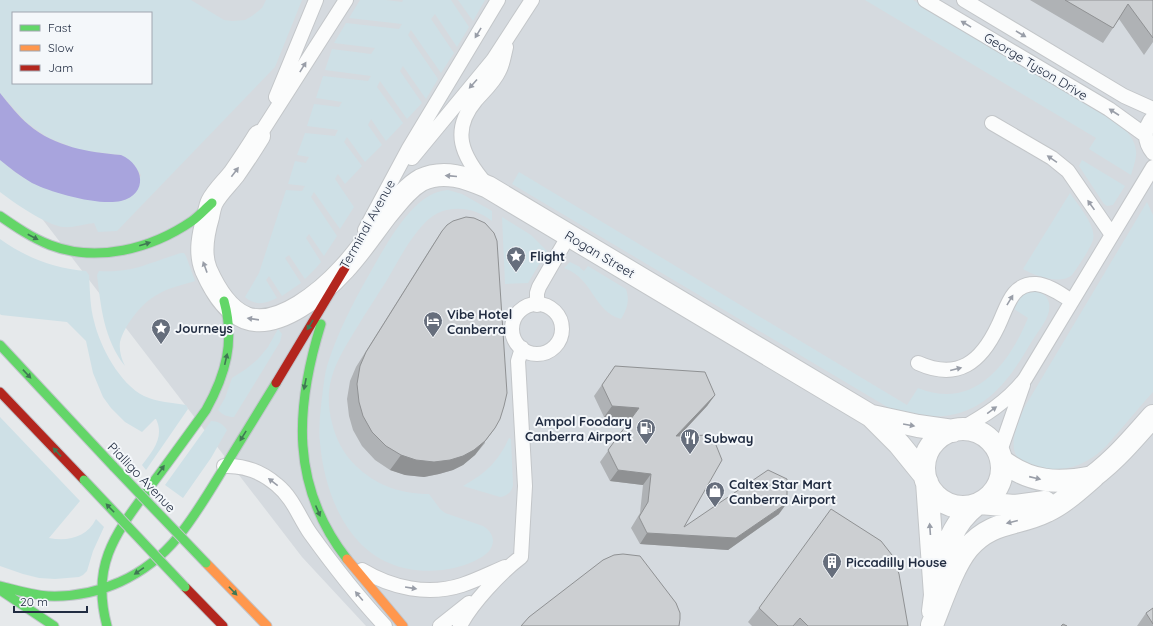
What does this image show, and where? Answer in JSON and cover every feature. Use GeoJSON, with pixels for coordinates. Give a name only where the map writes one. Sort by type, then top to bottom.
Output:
{"type":"FeatureCollection","features":[{"type":"Feature","properties":{"kind":"main road"},"geometry":{"type":"LineString","coordinates":[[0,216],[30,236],[58,248],[82,253],[107,252],[122,251],[148,244],[172,234],[192,221],[212,203]]}},
{"type":"Feature","properties":{"kind":"main road"},"geometry":{"type":"LineString","coordinates":[[0,586],[25,594],[55,597],[83,595],[130,578],[168,548],[204,501],[345,268]]}},
{"type":"Feature","properties":{"kind":"main road"},"geometry":{"type":"LineString","coordinates":[[345,268],[321,324],[313,350],[303,397],[302,432],[304,463],[318,512],[333,540],[403,626]]}},
{"type":"Feature","properties":{"kind":"main road"},"geometry":{"type":"LineString","coordinates":[[107,626],[102,609],[100,590],[102,573],[109,550],[120,528],[206,410],[216,390],[224,367],[229,344],[230,324],[224,301]]}},
{"type":"Feature","properties":{"kind":"main road","name":"Pialligo Avenue"},"geometry":{"type":"LineString","coordinates":[[0,345],[114,467],[267,626]]}},
{"type":"Feature","properties":{"kind":"main road"},"geometry":{"type":"LineString","coordinates":[[0,392],[223,626]]}},
{"type":"Feature","properties":{"kind":"main road"},"geometry":{"type":"LineString","coordinates":[[0,590],[54,626]]}},
{"type":"Feature","properties":{"kind":"street","name":"Terminal Avenue"},"geometry":{"type":"LineString","coordinates":[[259,136],[243,161],[212,203],[203,235],[202,256],[209,276],[224,301],[234,311],[246,318],[255,320],[269,319],[300,306],[327,286],[345,268]]}},
{"type":"Feature","properties":{"kind":"street","name":"Rogan Street"},"geometry":{"type":"LineString","coordinates":[[345,268],[401,197],[411,187],[422,180],[436,175],[453,175],[463,177],[488,187],[871,416],[907,452],[926,479]]}},
{"type":"Feature","properties":{"kind":"street","name":"Rogan Street"},"geometry":{"type":"LineString","coordinates":[[871,416],[906,424],[956,430]]}},
{"type":"Feature","properties":{"kind":"street"},"geometry":{"type":"LineString","coordinates":[[932,626],[961,558],[976,540],[993,528],[1048,511],[1069,498],[1122,452],[1153,416]]}},
{"type":"Feature","properties":{"kind":"street"},"geometry":{"type":"LineString","coordinates":[[932,626],[935,595],[947,547],[953,532],[963,516],[991,495],[998,485],[1002,473],[1000,457],[993,443],[984,435],[972,430],[956,430],[941,436],[932,445],[926,457],[926,479],[935,595]]}},
{"type":"Feature","properties":{"kind":"street"},"geometry":{"type":"LineString","coordinates":[[1000,457],[1022,474],[1039,479],[1050,481],[1067,481],[1093,477]]}},
{"type":"Feature","properties":{"kind":"street"},"geometry":{"type":"LineString","coordinates":[[926,479],[934,494],[946,503],[961,507],[978,504],[1014,506],[1042,502],[1067,494],[1093,477]]}},
{"type":"Feature","properties":{"kind":"lane","name":"Terminal Avenue"},"geometry":{"type":"LineString","coordinates":[[259,136],[316,0]]}},
{"type":"Feature","properties":{"kind":"lane","name":"Terminal Avenue"},"geometry":{"type":"LineString","coordinates":[[259,136],[346,0]]}},
{"type":"Feature","properties":{"kind":"lane","name":"Terminal Avenue"},"geometry":{"type":"LineString","coordinates":[[345,268],[409,148],[498,0]]}},
{"type":"Feature","properties":{"kind":"lane"},"geometry":{"type":"LineString","coordinates":[[378,206],[408,162],[484,72],[532,0]]}},
{"type":"Feature","properties":{"kind":"lane","name":"George Tyson Drive"},"geometry":{"type":"LineString","coordinates":[[925,0],[1109,109],[1145,135]]}},
{"type":"Feature","properties":{"kind":"lane","name":"George Tyson Drive"},"geometry":{"type":"LineString","coordinates":[[964,0],[1124,96],[1153,109]]}},
{"type":"Feature","properties":{"kind":"lane"},"geometry":{"type":"LineString","coordinates":[[488,187],[466,157],[461,142],[461,129],[468,111],[500,71],[507,39]]}},
{"type":"Feature","properties":{"kind":"lane"},"geometry":{"type":"LineString","coordinates":[[1153,117],[1146,129],[1145,135],[1146,142],[1153,153]]}},
{"type":"Feature","properties":{"kind":"lane"},"geometry":{"type":"LineString","coordinates":[[992,123],[1031,145],[1068,171],[1112,235]]}},
{"type":"Feature","properties":{"kind":"lane"},"geometry":{"type":"LineString","coordinates":[[956,430],[982,417],[1005,400],[1016,391],[1025,379],[1153,167]]}},
{"type":"Feature","properties":{"kind":"lane"},"geometry":{"type":"LineString","coordinates":[[537,304],[537,293],[539,286],[569,235]]}},
{"type":"Feature","properties":{"kind":"lane"},"geometry":{"type":"LineString","coordinates":[[918,363],[930,368],[945,371],[959,368],[972,362],[985,349],[1010,298],[1019,288],[1028,284],[1042,285],[1072,301]]}},
{"type":"Feature","properties":{"kind":"lane"},"geometry":{"type":"LineString","coordinates":[[537,304],[551,308],[559,316],[562,327],[560,338],[554,347],[545,353],[539,354],[529,352],[522,348],[515,340],[513,331],[514,322],[519,313],[523,309],[537,304]]}},
{"type":"Feature","properties":{"kind":"lane"},"geometry":{"type":"LineString","coordinates":[[460,626],[470,609],[488,588],[521,557],[525,499],[518,361],[522,348]]}},
{"type":"Feature","properties":{"kind":"lane"},"geometry":{"type":"LineString","coordinates":[[1000,457],[1025,379]]}},
{"type":"Feature","properties":{"kind":"lane"},"geometry":{"type":"LineString","coordinates":[[224,466],[241,467],[255,471],[265,476],[284,491],[291,499],[310,532],[325,553],[385,626]]}},
{"type":"Feature","properties":{"kind":"lane"},"geometry":{"type":"LineString","coordinates":[[350,562],[377,579],[387,583],[412,589],[425,590],[463,585],[512,564]]}},
{"type":"Feature","properties":{"kind":"lane"},"geometry":{"type":"LineString","coordinates":[[440,626],[488,588]]}},
{"type":"Feature","properties":{"kind":"shaded area"},"geometry":{"type":"Polygon","coordinates":[[[0,0],[1153,0],[1153,626],[366,626],[302,557],[0,164],[0,0]]]}},
{"type":"Feature","properties":{"kind":"shaded area"},"geometry":{"type":"Polygon","coordinates":[[[0,0],[191,0],[224,20],[232,21],[245,20],[252,16],[262,8],[266,0],[302,0],[275,67],[117,231],[98,232],[94,223],[71,227],[56,225],[30,212],[0,192],[0,160],[12,170],[35,184],[85,199],[100,201],[114,202],[125,200],[132,195],[141,175],[135,166],[121,155],[79,150],[47,137],[26,122],[0,93],[0,0]]]}},
{"type":"Feature","properties":{"kind":"shaded area"},"geometry":{"type":"Polygon","coordinates":[[[360,0],[386,0],[402,2],[403,0],[451,0],[469,27],[457,47],[435,14],[431,19],[454,53],[441,73],[411,30],[408,35],[438,79],[426,99],[403,66],[400,71],[422,103],[407,119],[380,81],[377,87],[403,123],[386,141],[371,119],[368,125],[382,145],[365,162],[347,137],[344,142],[362,166],[345,184],[338,174],[335,179],[354,207],[340,229],[314,192],[311,197],[337,236],[324,256],[309,234],[306,238],[321,262],[305,279],[289,255],[285,258],[301,283],[282,296],[269,276],[266,280],[277,298],[264,303],[253,302],[245,297],[259,273],[286,190],[302,191],[305,186],[288,184],[295,161],[306,163],[309,157],[297,155],[305,133],[335,136],[338,130],[307,126],[314,104],[339,107],[342,102],[316,98],[323,76],[368,81],[371,76],[325,70],[332,49],[371,54],[375,48],[334,43],[346,23],[399,29],[402,24],[349,18],[360,0]]]}},
{"type":"Feature","properties":{"kind":"shaded area"},"geometry":{"type":"Polygon","coordinates":[[[458,0],[485,0],[473,21],[458,0]]]}},
{"type":"Feature","properties":{"kind":"shaded area"},"geometry":{"type":"Polygon","coordinates":[[[865,0],[913,0],[1107,115],[1125,130],[1135,145],[1136,157],[1131,175],[1089,149],[1096,138],[865,0]]]}},
{"type":"Feature","properties":{"kind":"shaded area"},"geometry":{"type":"Polygon","coordinates":[[[0,93],[25,121],[50,139],[84,150],[121,155],[129,160],[135,165],[140,179],[136,192],[130,197],[121,201],[101,202],[88,200],[51,191],[32,183],[15,172],[0,160],[0,93]]]}},
{"type":"Feature","properties":{"kind":"shaded area"},"geometry":{"type":"Polygon","coordinates":[[[1082,160],[1125,186],[1113,205],[1107,206],[1104,204],[1079,166],[1082,160]]]}},
{"type":"Feature","properties":{"kind":"shaded area"},"geometry":{"type":"Polygon","coordinates":[[[519,172],[907,405],[918,388],[938,393],[956,393],[972,388],[987,379],[1011,352],[1028,318],[1014,309],[1017,299],[1022,294],[1035,291],[1044,295],[1049,303],[1047,318],[1002,385],[976,406],[961,412],[944,416],[924,416],[902,412],[889,408],[512,184],[519,172]]]}},
{"type":"Feature","properties":{"kind":"shaded area"},"geometry":{"type":"Polygon","coordinates":[[[448,190],[462,194],[492,211],[492,221],[473,211],[452,209],[438,213],[423,225],[409,243],[343,351],[333,373],[329,396],[329,409],[338,440],[347,456],[363,472],[380,483],[398,490],[418,494],[429,494],[440,509],[445,513],[483,526],[491,533],[493,540],[491,549],[480,558],[459,567],[435,571],[423,571],[399,567],[389,563],[373,554],[360,543],[348,529],[339,513],[326,478],[319,436],[323,389],[327,366],[337,337],[364,283],[391,237],[407,215],[426,198],[437,192],[448,190]]]}},
{"type":"Feature","properties":{"kind":"shaded area"},"geometry":{"type":"Polygon","coordinates":[[[1070,193],[1092,228],[1093,240],[1084,258],[1072,275],[1067,278],[1055,279],[1041,277],[1023,269],[1070,193]]]}},
{"type":"Feature","properties":{"kind":"shaded area"},"geometry":{"type":"Polygon","coordinates":[[[1147,202],[1153,215],[1153,392],[1104,448],[1085,462],[1069,468],[1060,469],[1042,468],[1026,463],[1019,459],[1014,448],[1014,436],[1024,408],[1147,202]]]}},
{"type":"Feature","properties":{"kind":"shaded area"},"geometry":{"type":"Polygon","coordinates":[[[502,217],[531,235],[547,251],[528,283],[505,284],[502,217]]]}},
{"type":"Feature","properties":{"kind":"shaded area"},"geometry":{"type":"Polygon","coordinates":[[[0,239],[30,257],[63,268],[86,271],[89,275],[90,298],[97,331],[106,353],[119,374],[127,383],[144,396],[160,401],[186,405],[188,409],[146,470],[142,465],[156,444],[158,438],[159,432],[156,419],[142,432],[125,422],[111,408],[103,397],[93,373],[86,341],[67,322],[0,314],[0,239]]]}},
{"type":"Feature","properties":{"kind":"shaded area"},"geometry":{"type":"Polygon","coordinates":[[[184,253],[186,256],[195,281],[160,293],[144,304],[134,316],[125,329],[120,342],[122,360],[125,366],[112,345],[108,334],[102,311],[97,275],[99,271],[118,271],[130,269],[184,253]]]}},
{"type":"Feature","properties":{"kind":"shaded area"},"geometry":{"type":"Polygon","coordinates":[[[570,262],[580,267],[584,271],[588,266],[626,289],[628,297],[627,305],[621,319],[604,309],[582,279],[564,268],[570,262]]]}},
{"type":"Feature","properties":{"kind":"shaded area"},"geometry":{"type":"Polygon","coordinates":[[[278,329],[282,334],[280,342],[234,417],[223,414],[218,410],[225,398],[232,378],[258,359],[268,347],[278,329]]]}},
{"type":"Feature","properties":{"kind":"shaded area"},"geometry":{"type":"Polygon","coordinates":[[[0,417],[80,501],[49,538],[63,539],[76,537],[88,530],[96,519],[104,527],[93,551],[87,571],[83,575],[79,577],[55,579],[39,578],[0,566],[0,417]]]}},
{"type":"Feature","properties":{"kind":"shaded area"},"geometry":{"type":"Polygon","coordinates":[[[211,421],[220,423],[227,430],[211,458],[183,498],[165,485],[211,421]]]}},
{"type":"Feature","properties":{"kind":"shaded area"},"geometry":{"type":"Polygon","coordinates":[[[509,438],[511,439],[512,490],[505,496],[500,497],[463,486],[485,471],[496,460],[509,438]]]}},
{"type":"Feature","properties":{"kind":"building"},"geometry":{"type":"Polygon","coordinates":[[[1065,0],[1153,0],[1153,38],[1128,4],[1113,28],[1065,0]]]}},
{"type":"Feature","properties":{"kind":"building","name":"Vibe Hotel Canberra"},"geometry":{"type":"Polygon","coordinates":[[[466,217],[474,218],[485,223],[494,233],[497,241],[507,393],[500,419],[495,428],[485,441],[474,450],[463,456],[450,460],[434,462],[416,460],[401,455],[386,446],[372,432],[363,416],[359,402],[357,384],[360,366],[366,352],[442,231],[453,221],[466,217]]]}},
{"type":"Feature","properties":{"kind":"building"},"geometry":{"type":"Polygon","coordinates":[[[615,366],[705,372],[715,395],[676,436],[712,435],[722,460],[684,527],[768,470],[787,479],[787,503],[736,538],[647,533],[639,517],[648,502],[651,474],[618,470],[608,450],[639,408],[612,406],[602,385],[615,366]]]}},
{"type":"Feature","properties":{"kind":"building","name":"Piccadilly House"},"geometry":{"type":"Polygon","coordinates":[[[831,509],[881,541],[892,555],[899,574],[908,626],[808,626],[800,618],[793,626],[778,626],[759,608],[831,509]]]}},
{"type":"Feature","properties":{"kind":"building"},"geometry":{"type":"Polygon","coordinates":[[[623,554],[640,556],[676,603],[680,613],[679,626],[521,626],[529,617],[603,560],[614,555],[623,554]]]}},
{"type":"Feature","properties":{"kind":"building"},"geometry":{"type":"Polygon","coordinates":[[[1153,608],[1153,624],[1146,613],[1153,608]]]}},
{"type":"Feature","properties":{"kind":"traffic: fast"},"geometry":{"type":"LineString","coordinates":[[0,216],[30,236],[50,245],[86,253],[105,253],[141,246],[159,239],[192,221],[212,203]]}},
{"type":"Feature","properties":{"kind":"traffic: fast"},"geometry":{"type":"LineString","coordinates":[[107,626],[103,604],[102,584],[110,549],[128,518],[206,410],[213,397],[227,357],[229,330],[224,301]]}},
{"type":"Feature","properties":{"kind":"traffic: fast"},"geometry":{"type":"LineString","coordinates":[[321,324],[312,355],[306,386],[303,416],[303,446],[307,475],[315,503],[328,531],[347,559]]}},
{"type":"Feature","properties":{"kind":"traffic: fast"},"geometry":{"type":"LineString","coordinates":[[0,345],[114,467]]}},
{"type":"Feature","properties":{"kind":"traffic: fast"},"geometry":{"type":"LineString","coordinates":[[0,586],[48,596],[67,596],[85,593],[120,582],[151,563],[178,537],[196,513],[276,383]]}},
{"type":"Feature","properties":{"kind":"traffic: fast"},"geometry":{"type":"LineString","coordinates":[[114,467],[206,563]]}},
{"type":"Feature","properties":{"kind":"traffic: fast"},"geometry":{"type":"LineString","coordinates":[[84,480],[185,587]]}},
{"type":"Feature","properties":{"kind":"traffic: fast"},"geometry":{"type":"LineString","coordinates":[[3,592],[54,626]]}},
{"type":"Feature","properties":{"kind":"traffic: slow"},"geometry":{"type":"LineString","coordinates":[[347,559],[403,626]]}},
{"type":"Feature","properties":{"kind":"traffic: slow"},"geometry":{"type":"LineString","coordinates":[[206,563],[267,626]]}},
{"type":"Feature","properties":{"kind":"traffic: jam"},"geometry":{"type":"LineString","coordinates":[[276,383],[345,268]]}},
{"type":"Feature","properties":{"kind":"traffic: jam"},"geometry":{"type":"LineString","coordinates":[[0,392],[84,480]]}},
{"type":"Feature","properties":{"kind":"traffic: jam"},"geometry":{"type":"LineString","coordinates":[[185,587],[223,626]]}},
{"type":"Feature","properties":{"kind":"place","name":"Flight"},"geometry":{"type":"Point","coordinates":[516,273]}},
{"type":"Feature","properties":{"kind":"place","name":"Vibe Hotel Canberra"},"geometry":{"type":"Point","coordinates":[433,338]}},
{"type":"Feature","properties":{"kind":"place","name":"Journeys"},"geometry":{"type":"Point","coordinates":[161,345]}},
{"type":"Feature","properties":{"kind":"place","name":"Ampol Foodary Canberra Airport"},"geometry":{"type":"Point","coordinates":[646,445]}},
{"type":"Feature","properties":{"kind":"place","name":"Subway"},"geometry":{"type":"Point","coordinates":[690,455]}},
{"type":"Feature","properties":{"kind":"place","name":"Caltex Star Mart Canberra Airport"},"geometry":{"type":"Point","coordinates":[715,508]}},
{"type":"Feature","properties":{"kind":"place","name":"Piccadilly House"},"geometry":{"type":"Point","coordinates":[832,579]}}]}
